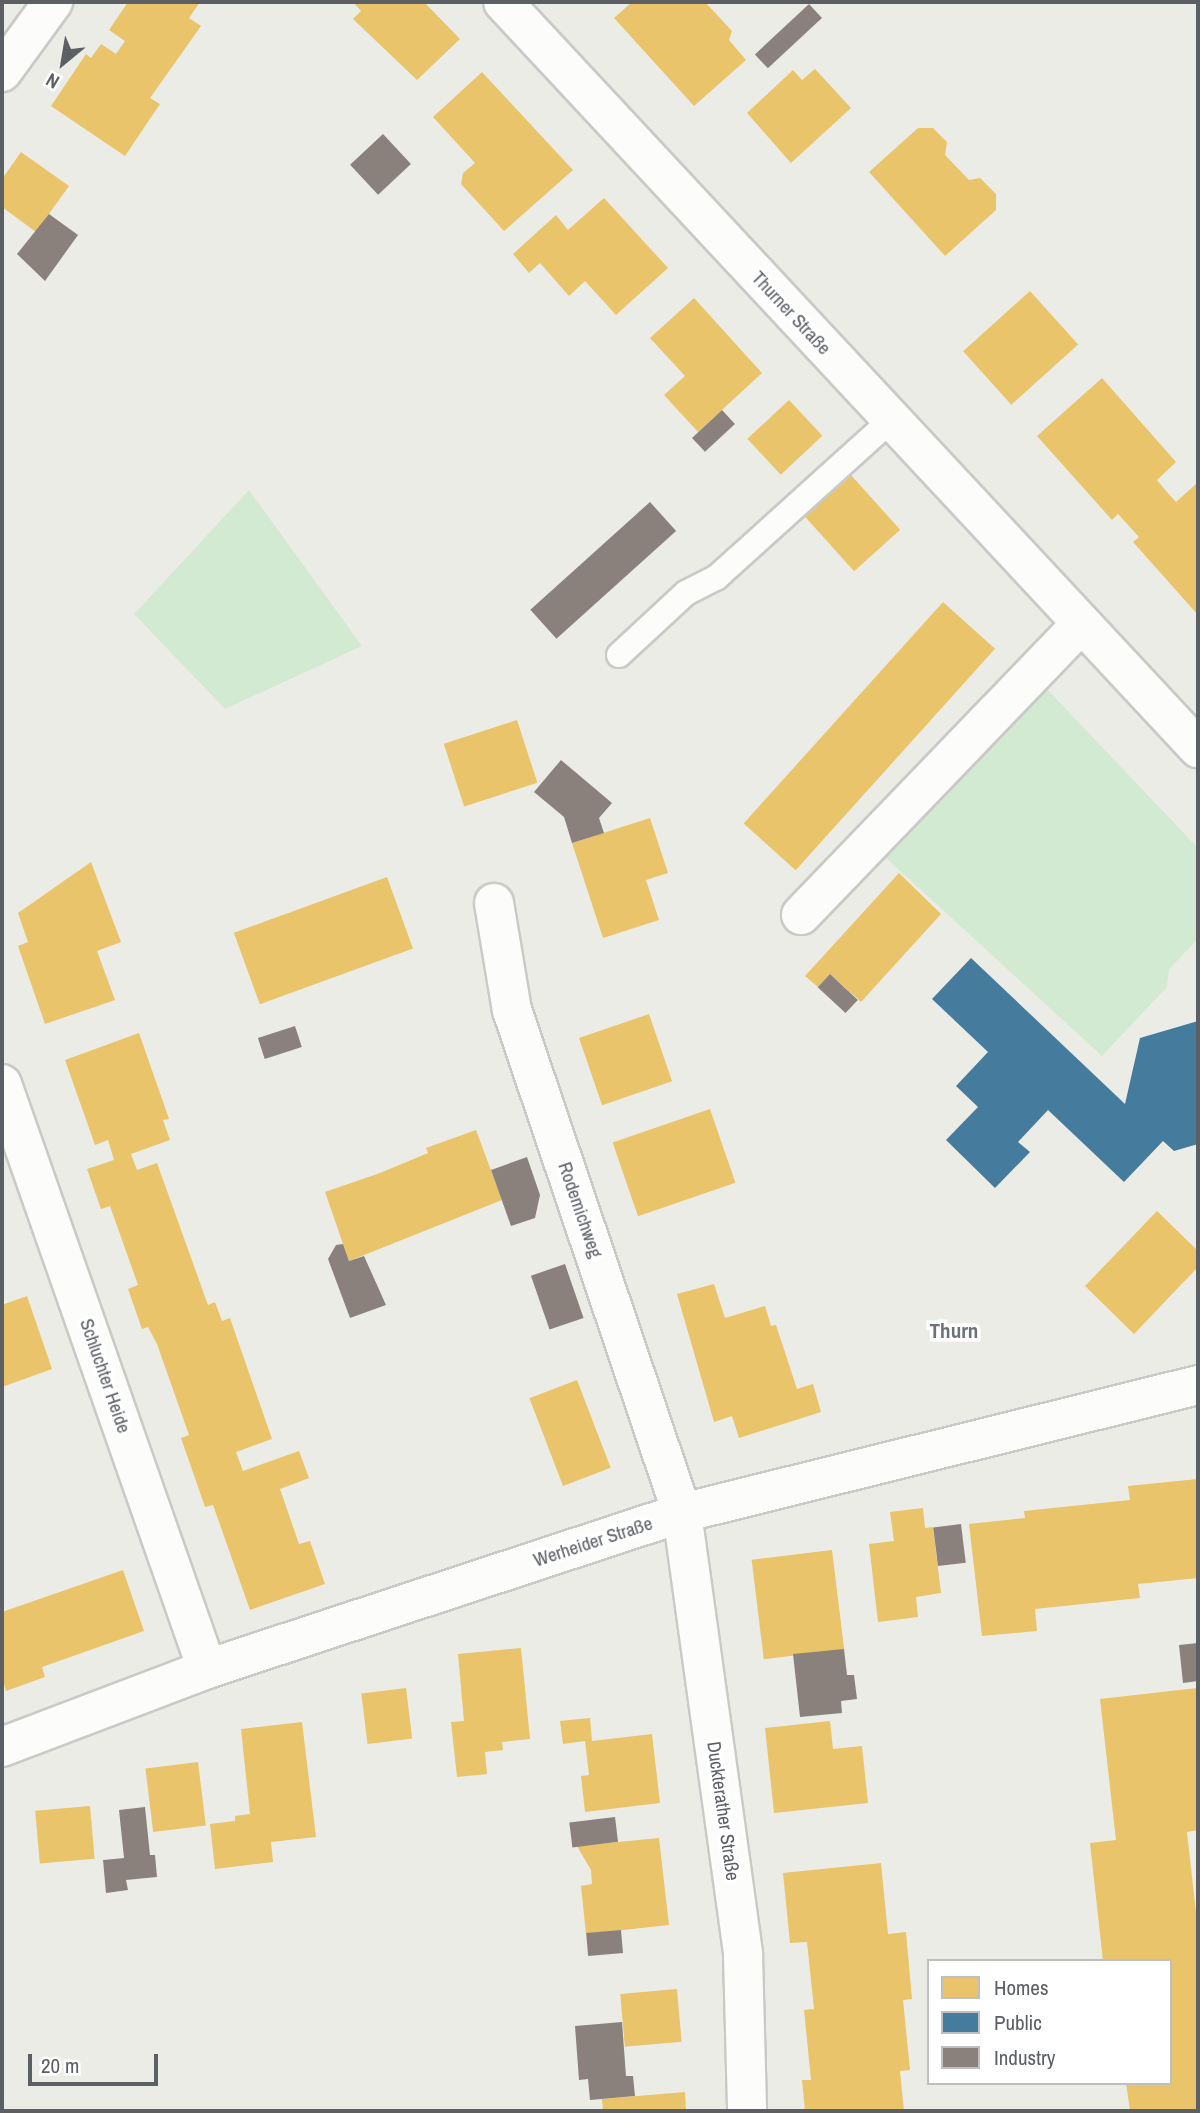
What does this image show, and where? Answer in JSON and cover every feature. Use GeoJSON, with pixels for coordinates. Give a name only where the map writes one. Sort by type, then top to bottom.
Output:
{"type":"FeatureCollection","features":[{"type":"Feature","properties":{"kind":"street"},"geometry":{"type":"LineString","coordinates":[[2,72],[53,2]]}},
{"type":"Feature","properties":{"kind":"street","name":"Thurner Straße"},"geometry":{"type":"LineString","coordinates":[[503,2],[1081,624],[1194,734]]}},
{"type":"Feature","properties":{"kind":"street"},"geometry":{"type":"LineString","coordinates":[[801,915],[1081,624]]}},
{"type":"Feature","properties":{"kind":"street","name":"Rodemichweg"},"geometry":{"type":"LineString","coordinates":[[494,903],[512,1010],[682,1513]]}},
{"type":"Feature","properties":{"kind":"street","name":"Schluchter Heide"},"geometry":{"type":"LineString","coordinates":[[2,1084],[208,1669]]}},
{"type":"Feature","properties":{"kind":"street","name":"Werheider Straße"},"geometry":{"type":"LineString","coordinates":[[2,1747],[208,1669],[682,1513],[1198,1385]]}},
{"type":"Feature","properties":{"kind":"street","name":"Duckterather Straße"},"geometry":{"type":"LineString","coordinates":[[682,1513],[743,1955],[747,2111]]}},
{"type":"Feature","properties":{"kind":"lane"},"geometry":{"type":"LineString","coordinates":[[619,655],[686,593],[716,578],[891,420]]}},
{"type":"Feature","properties":{"kind":"green space"},"geometry":{"type":"Polygon","coordinates":[[[249,490],[362,646],[225,709],[134,614],[249,490]]]}},
{"type":"Feature","properties":{"kind":"green space"},"geometry":{"type":"Polygon","coordinates":[[[1047,689],[1198,848],[1198,939],[1169,969],[1167,987],[1102,1056],[885,857],[1047,689]]]}},
{"type":"Feature","properties":{"kind":"building: Homes"},"geometry":{"type":"Polygon","coordinates":[[[128,2],[200,2],[189,18],[201,26],[150,98],[160,104],[125,156],[51,106],[86,54],[91,58],[101,44],[116,54],[125,41],[109,30],[128,2]]]}},
{"type":"Feature","properties":{"kind":"building: Homes"},"geometry":{"type":"Polygon","coordinates":[[[353,2],[424,2],[460,39],[417,80],[353,19],[361,11],[353,2]]]}},
{"type":"Feature","properties":{"kind":"building: Homes"},"geometry":{"type":"Polygon","coordinates":[[[632,2],[705,2],[732,31],[729,40],[746,60],[694,106],[614,18],[632,2]]]}},
{"type":"Feature","properties":{"kind":"building: Homes"},"geometry":{"type":"Polygon","coordinates":[[[815,69],[851,108],[791,163],[747,113],[793,70],[802,80],[815,69]]]}},
{"type":"Feature","properties":{"kind":"building: Homes"},"geometry":{"type":"Polygon","coordinates":[[[482,72],[573,170],[504,231],[461,184],[463,173],[475,163],[433,117],[482,72]]]}},
{"type":"Feature","properties":{"kind":"building: Homes"},"geometry":{"type":"Polygon","coordinates":[[[918,128],[933,128],[947,142],[945,155],[969,180],[980,178],[996,194],[996,210],[945,256],[869,172],[918,128]]]}},
{"type":"Feature","properties":{"kind":"building: Homes"},"geometry":{"type":"Polygon","coordinates":[[[21,152],[69,186],[36,232],[2,207],[2,179],[21,152]]]}},
{"type":"Feature","properties":{"kind":"building: Homes"},"geometry":{"type":"Polygon","coordinates":[[[604,198],[668,268],[616,315],[585,281],[569,296],[540,263],[529,273],[513,254],[556,215],[568,230],[604,198]]]}},
{"type":"Feature","properties":{"kind":"building: Homes"},"geometry":{"type":"Polygon","coordinates":[[[1030,291],[1078,345],[1011,405],[963,351],[1030,291]]]}},
{"type":"Feature","properties":{"kind":"building: Homes"},"geometry":{"type":"Polygon","coordinates":[[[694,298],[762,373],[698,432],[664,395],[685,376],[650,338],[694,298]]]}},
{"type":"Feature","properties":{"kind":"building: Homes"},"geometry":{"type":"Polygon","coordinates":[[[1102,378],[1176,462],[1157,480],[1166,491],[1176,502],[1196,484],[1198,487],[1198,615],[1133,542],[1139,537],[1118,514],[1112,520],[1037,436],[1102,378]]]}},
{"type":"Feature","properties":{"kind":"building: Homes"},"geometry":{"type":"Polygon","coordinates":[[[789,400],[822,436],[781,475],[747,439],[789,400]]]}},
{"type":"Feature","properties":{"kind":"building: Homes"},"geometry":{"type":"Polygon","coordinates":[[[850,474],[900,530],[854,571],[804,515],[850,474]]]}},
{"type":"Feature","properties":{"kind":"building: Homes"},"geometry":{"type":"Polygon","coordinates":[[[943,602],[995,649],[796,870],[744,823],[943,602]]]}},
{"type":"Feature","properties":{"kind":"building: Homes"},"geometry":{"type":"Polygon","coordinates":[[[517,720],[537,783],[464,807],[444,744],[517,720]]]}},
{"type":"Feature","properties":{"kind":"building: Homes"},"geometry":{"type":"Polygon","coordinates":[[[650,818],[668,873],[646,880],[659,920],[603,938],[572,843],[650,818]]]}},
{"type":"Feature","properties":{"kind":"building: Homes"},"geometry":{"type":"Polygon","coordinates":[[[91,862],[121,942],[97,951],[115,1000],[45,1024],[18,946],[28,942],[18,913],[91,862]]]}},
{"type":"Feature","properties":{"kind":"building: Homes"},"geometry":{"type":"Polygon","coordinates":[[[899,873],[941,914],[861,1002],[830,974],[818,987],[805,976],[899,873]]]}},
{"type":"Feature","properties":{"kind":"building: Homes"},"geometry":{"type":"Polygon","coordinates":[[[387,877],[413,948],[260,1004],[234,933],[387,877]]]}},
{"type":"Feature","properties":{"kind":"building: Homes"},"geometry":{"type":"Polygon","coordinates":[[[649,1014],[672,1081],[602,1105],[579,1038],[649,1014]]]}},
{"type":"Feature","properties":{"kind":"building: Homes"},"geometry":{"type":"Polygon","coordinates":[[[139,1033],[169,1119],[163,1120],[170,1140],[131,1154],[137,1170],[157,1163],[208,1305],[215,1302],[222,1321],[230,1318],[272,1439],[236,1452],[243,1471],[299,1451],[309,1478],[280,1489],[299,1544],[310,1541],[325,1584],[250,1610],[213,1505],[205,1507],[181,1438],[189,1435],[157,1344],[148,1327],[142,1329],[128,1289],[138,1285],[110,1206],[101,1209],[87,1169],[114,1160],[108,1140],[95,1145],[65,1060],[139,1033]]]}},
{"type":"Feature","properties":{"kind":"building: Homes"},"geometry":{"type":"Polygon","coordinates":[[[710,1109],[735,1183],[638,1216],[613,1143],[710,1109]]]}},
{"type":"Feature","properties":{"kind":"building: Homes"},"geometry":{"type":"Polygon","coordinates":[[[476,1130],[502,1200],[349,1261],[325,1192],[380,1173],[428,1153],[426,1148],[476,1130]]]}},
{"type":"Feature","properties":{"kind":"building: Homes"},"geometry":{"type":"Polygon","coordinates":[[[1157,1211],[1198,1251],[1198,1267],[1134,1334],[1085,1286],[1157,1211]]]}},
{"type":"Feature","properties":{"kind":"building: Homes"},"geometry":{"type":"Polygon","coordinates":[[[714,1284],[725,1318],[765,1306],[771,1326],[776,1325],[797,1389],[813,1384],[821,1412],[739,1438],[732,1416],[714,1422],[677,1294],[714,1284]]]}},
{"type":"Feature","properties":{"kind":"building: Homes"},"geometry":{"type":"Polygon","coordinates":[[[27,1296],[52,1369],[2,1387],[2,1305],[27,1296]]]}},
{"type":"Feature","properties":{"kind":"building: Homes"},"geometry":{"type":"Polygon","coordinates":[[[577,1380],[611,1468],[563,1486],[529,1398],[577,1380]]]}},
{"type":"Feature","properties":{"kind":"building: Homes"},"geometry":{"type":"Polygon","coordinates":[[[1198,1479],[1198,1578],[1138,1584],[1140,1598],[1035,1609],[1037,1631],[982,1636],[969,1524],[1025,1518],[1024,1511],[1130,1500],[1128,1486],[1198,1479]]]}},
{"type":"Feature","properties":{"kind":"building: Homes"},"geometry":{"type":"Polygon","coordinates":[[[923,1508],[925,1528],[933,1527],[941,1593],[916,1597],[918,1617],[878,1622],[869,1544],[894,1541],[890,1512],[923,1508]]]}},
{"type":"Feature","properties":{"kind":"building: Homes"},"geometry":{"type":"Polygon","coordinates":[[[832,1550],[844,1649],[764,1659],[752,1560],[832,1550]]]}},
{"type":"Feature","properties":{"kind":"building: Homes"},"geometry":{"type":"Polygon","coordinates":[[[123,1570],[144,1631],[42,1667],[45,1677],[6,1691],[2,1677],[2,1612],[123,1570]]]}},
{"type":"Feature","properties":{"kind":"building: Homes"},"geometry":{"type":"Polygon","coordinates":[[[521,1648],[530,1739],[502,1742],[503,1750],[485,1752],[487,1774],[457,1777],[451,1722],[464,1721],[458,1654],[521,1648]]]}},
{"type":"Feature","properties":{"kind":"building: Homes"},"geometry":{"type":"Polygon","coordinates":[[[406,1688],[412,1739],[368,1744],[361,1693],[406,1688]]]}},
{"type":"Feature","properties":{"kind":"building: Homes"},"geometry":{"type":"Polygon","coordinates":[[[1197,1688],[1198,1830],[1187,1832],[1198,1930],[1198,2111],[1130,2111],[1126,2085],[1172,2085],[1172,1959],[1103,1959],[1090,1843],[1116,1840],[1100,1699],[1197,1688]]]}},
{"type":"Feature","properties":{"kind":"building: Homes"},"geometry":{"type":"Polygon","coordinates":[[[590,1718],[592,1741],[652,1734],[660,1803],[585,1812],[581,1776],[589,1775],[585,1741],[563,1744],[560,1721],[590,1718]]]}},
{"type":"Feature","properties":{"kind":"building: Homes"},"geometry":{"type":"Polygon","coordinates":[[[830,1721],[833,1749],[862,1746],[868,1803],[774,1813],[765,1728],[830,1721]]]}},
{"type":"Feature","properties":{"kind":"building: Homes"},"geometry":{"type":"Polygon","coordinates":[[[302,1722],[316,1837],[271,1842],[273,1862],[215,1869],[210,1824],[235,1821],[235,1816],[250,1814],[241,1729],[302,1722]]]}},
{"type":"Feature","properties":{"kind":"building: Homes"},"geometry":{"type":"Polygon","coordinates":[[[198,1762],[206,1826],[153,1832],[145,1768],[198,1762]]]}},
{"type":"Feature","properties":{"kind":"building: Homes"},"geometry":{"type":"Polygon","coordinates":[[[90,1806],[95,1859],[40,1864],[35,1811],[90,1806]]]}},
{"type":"Feature","properties":{"kind":"building: Homes"},"geometry":{"type":"Polygon","coordinates":[[[659,1838],[669,1925],[586,1934],[581,1886],[592,1884],[591,1870],[577,1846],[659,1838]]]}},
{"type":"Feature","properties":{"kind":"building: Homes"},"geometry":{"type":"Polygon","coordinates":[[[881,1863],[888,1934],[906,1932],[912,1999],[903,2000],[910,2070],[900,2071],[904,2111],[805,2111],[802,2080],[811,2080],[804,2010],[814,2009],[807,1942],[790,1943],[783,1873],[881,1863]]]}},
{"type":"Feature","properties":{"kind":"building: Homes"},"geometry":{"type":"Polygon","coordinates":[[[677,1989],[682,2042],[625,2047],[620,1994],[677,1989]]]}},
{"type":"Feature","properties":{"kind":"building: Homes"},"geometry":{"type":"Polygon","coordinates":[[[685,2092],[686,2111],[603,2111],[602,2099],[685,2092]]]}},
{"type":"Feature","properties":{"kind":"building: Public"},"geometry":{"type":"Polygon","coordinates":[[[971,958],[1125,1104],[1140,1038],[1198,1021],[1198,1144],[1174,1151],[1163,1141],[1124,1182],[1048,1110],[1018,1142],[1030,1152],[995,1188],[946,1140],[978,1107],[956,1086],[988,1052],[932,999],[971,958]]]}},
{"type":"Feature","properties":{"kind":"building: Industry"},"geometry":{"type":"Polygon","coordinates":[[[809,4],[822,18],[768,68],[755,54],[809,4]]]}},
{"type":"Feature","properties":{"kind":"building: Industry"},"geometry":{"type":"Polygon","coordinates":[[[383,134],[411,164],[378,195],[350,165],[383,134]]]}},
{"type":"Feature","properties":{"kind":"building: Industry"},"geometry":{"type":"Polygon","coordinates":[[[49,214],[78,235],[45,281],[17,254],[49,214]]]}},
{"type":"Feature","properties":{"kind":"building: Industry"},"geometry":{"type":"Polygon","coordinates":[[[722,410],[735,424],[705,452],[692,438],[722,410]]]}},
{"type":"Feature","properties":{"kind":"building: Industry"},"geometry":{"type":"Polygon","coordinates":[[[650,502],[676,531],[556,639],[530,610],[650,502]]]}},
{"type":"Feature","properties":{"kind":"building: Industry"},"geometry":{"type":"Polygon","coordinates":[[[561,760],[612,803],[599,818],[604,833],[572,843],[564,817],[534,792],[561,760]]]}},
{"type":"Feature","properties":{"kind":"building: Industry"},"geometry":{"type":"Polygon","coordinates":[[[830,974],[858,1000],[846,1013],[818,987],[830,974]]]}},
{"type":"Feature","properties":{"kind":"building: Industry"},"geometry":{"type":"Polygon","coordinates":[[[295,1026],[302,1047],[265,1059],[258,1038],[295,1026]]]}},
{"type":"Feature","properties":{"kind":"building: Industry"},"geometry":{"type":"Polygon","coordinates":[[[527,1157],[540,1195],[535,1218],[511,1226],[491,1170],[527,1157]]]}},
{"type":"Feature","properties":{"kind":"building: Industry"},"geometry":{"type":"Polygon","coordinates":[[[343,1244],[349,1261],[364,1256],[386,1305],[350,1318],[328,1259],[336,1245],[343,1244]]]}},
{"type":"Feature","properties":{"kind":"building: Industry"},"geometry":{"type":"Polygon","coordinates":[[[565,1264],[584,1318],[550,1330],[531,1276],[565,1264]]]}},
{"type":"Feature","properties":{"kind":"building: Industry"},"geometry":{"type":"Polygon","coordinates":[[[961,1524],[966,1563],[938,1566],[933,1527],[961,1524]]]}},
{"type":"Feature","properties":{"kind":"building: Industry"},"geometry":{"type":"Polygon","coordinates":[[[1198,1643],[1198,1681],[1183,1683],[1179,1645],[1198,1643]]]}},
{"type":"Feature","properties":{"kind":"building: Industry"},"geometry":{"type":"Polygon","coordinates":[[[844,1649],[847,1675],[854,1675],[857,1699],[841,1701],[842,1713],[800,1717],[793,1654],[844,1649]]]}},
{"type":"Feature","properties":{"kind":"building: Industry"},"geometry":{"type":"Polygon","coordinates":[[[145,1807],[150,1855],[155,1855],[157,1877],[126,1880],[128,1890],[106,1893],[103,1860],[124,1858],[119,1810],[145,1807]]]}},
{"type":"Feature","properties":{"kind":"building: Industry"},"geometry":{"type":"Polygon","coordinates":[[[615,1817],[618,1842],[572,1847],[569,1823],[615,1817]]]}},
{"type":"Feature","properties":{"kind":"building: Industry"},"geometry":{"type":"Polygon","coordinates":[[[621,1930],[623,1953],[588,1956],[586,1933],[621,1930]]]}},
{"type":"Feature","properties":{"kind":"building: Industry"},"geometry":{"type":"Polygon","coordinates":[[[622,2022],[626,2076],[633,2076],[635,2096],[590,2100],[588,2079],[579,2080],[575,2026],[622,2022]]]}},
{"type":"Feature","properties":{"kind":"district","name":"Thurn"},"geometry":{"type":"Point","coordinates":[954,1331]}}]}
